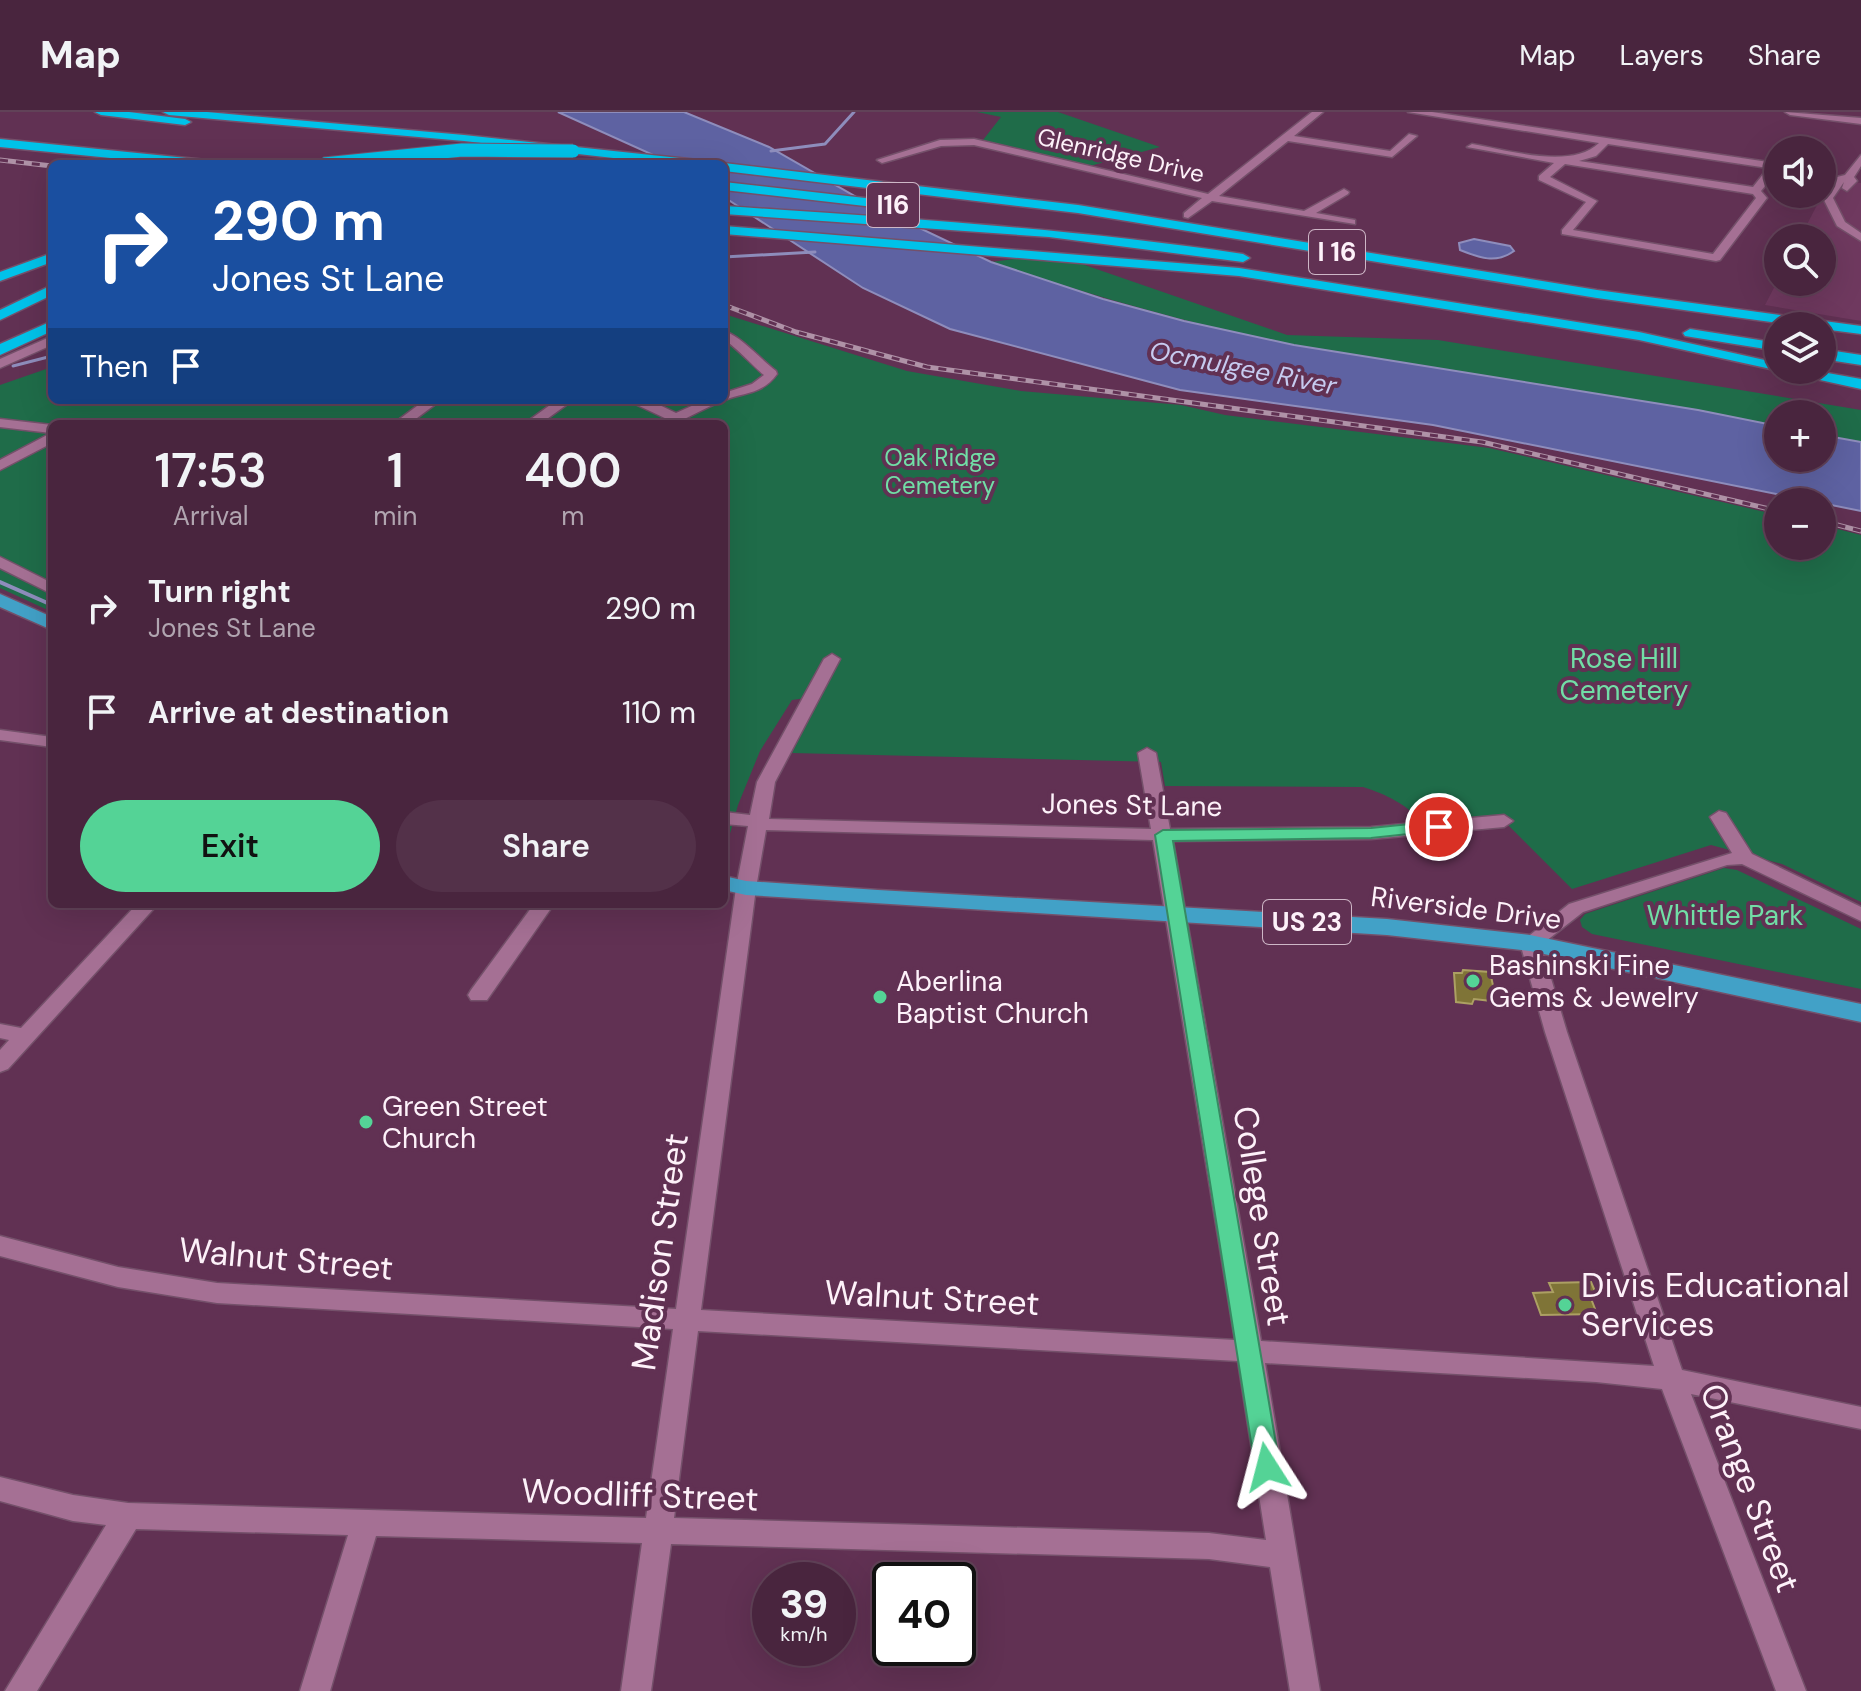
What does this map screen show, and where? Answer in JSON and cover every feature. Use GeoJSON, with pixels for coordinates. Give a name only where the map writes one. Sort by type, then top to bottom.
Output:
{"type":"FeatureCollection","features":[{"type":"Feature","properties":{"kind":"highway"},"geometry":{"type":"LineString","coordinates":[[101,112],[548,160]]}},
{"type":"Feature","properties":{"kind":"highway"},"geometry":{"type":"LineString","coordinates":[[169,112],[464,138],[660,160]]}},
{"type":"Feature","properties":{"kind":"highway"},"geometry":{"type":"LineString","coordinates":[[0,143],[167,160]]}},
{"type":"Feature","properties":{"kind":"highway"},"geometry":{"type":"LineString","coordinates":[[363,160],[462,150],[573,151]]}},
{"type":"Feature","properties":{"kind":"highway","name":"I 16"},"geometry":{"type":"LineString","coordinates":[[728,167],[1078,209],[1764,322]]}},
{"type":"Feature","properties":{"kind":"highway"},"geometry":{"type":"LineString","coordinates":[[728,179],[1063,220]]}},
{"type":"Feature","properties":{"kind":"highway","name":"I16"},"geometry":{"type":"LineString","coordinates":[[728,186],[999,218],[1063,220],[1764,331]]}},
{"type":"Feature","properties":{"kind":"highway"},"geometry":{"type":"LineString","coordinates":[[728,194],[1011,229]]}},
{"type":"Feature","properties":{"kind":"highway","name":"I 16"},"geometry":{"type":"LineString","coordinates":[[728,210],[1011,229],[1186,249],[1764,345]]}},
{"type":"Feature","properties":{"kind":"highway","name":"I 16"},"geometry":{"type":"LineString","coordinates":[[728,230],[1239,272],[1639,336],[1764,365]]}},
{"type":"Feature","properties":{"kind":"highway"},"geometry":{"type":"LineString","coordinates":[[0,277],[48,250]]}},
{"type":"Feature","properties":{"kind":"highway"},"geometry":{"type":"LineString","coordinates":[[0,266],[48,258]]}},
{"type":"Feature","properties":{"kind":"highway"},"geometry":{"type":"LineString","coordinates":[[0,316],[48,291]]}},
{"type":"Feature","properties":{"kind":"highway"},"geometry":{"type":"LineString","coordinates":[[1597,294],[1861,330]]}},
{"type":"Feature","properties":{"kind":"highway"},"geometry":{"type":"LineString","coordinates":[[0,350],[48,327]]}},
{"type":"Feature","properties":{"kind":"highway"},"geometry":{"type":"LineString","coordinates":[[1836,333],[1861,337]]}},
{"type":"Feature","properties":{"kind":"highway"},"geometry":{"type":"LineString","coordinates":[[1836,342],[1861,346]]}},
{"type":"Feature","properties":{"kind":"highway"},"geometry":{"type":"LineString","coordinates":[[1836,356],[1861,360]]}},
{"type":"Feature","properties":{"kind":"highway"},"geometry":{"type":"LineString","coordinates":[[1836,379],[1861,384]]}},
{"type":"Feature","properties":{"kind":"main road"},"geometry":{"type":"LineString","coordinates":[[0,600],[48,622]]}},
{"type":"Feature","properties":{"kind":"main road","name":"Riverside Drive"},"geometry":{"type":"LineString","coordinates":[[735,886],[1387,927],[1530,943],[1861,1013]]}},
{"type":"Feature","properties":{"kind":"street"},"geometry":{"type":"LineString","coordinates":[[1188,215],[1318,112]]}},
{"type":"Feature","properties":{"kind":"street"},"geometry":{"type":"LineString","coordinates":[[1413,112],[1764,165]]}},
{"type":"Feature","properties":{"kind":"street"},"geometry":{"type":"LineString","coordinates":[[1790,112],[1861,121]]}},
{"type":"Feature","properties":{"kind":"street"},"geometry":{"type":"LineString","coordinates":[[1284,137],[1392,154],[1412,136]]}},
{"type":"Feature","properties":{"kind":"street"},"geometry":{"type":"LineString","coordinates":[[1472,147],[1572,160],[1756,191],[1762,198],[1716,258],[1566,232],[1592,201],[1543,178],[1559,163],[1572,160],[1593,154],[1606,141]]}},
{"type":"Feature","properties":{"kind":"street","name":"Glenridge Drive"},"geometry":{"type":"LineString","coordinates":[[882,160],[940,143],[974,142],[1212,196],[1351,222]]}},
{"type":"Feature","properties":{"kind":"street"},"geometry":{"type":"LineString","coordinates":[[1848,178],[1861,158]]}},
{"type":"Feature","properties":{"kind":"street"},"geometry":{"type":"LineString","coordinates":[[1836,176],[1861,179]]}},
{"type":"Feature","properties":{"kind":"street"},"geometry":{"type":"LineString","coordinates":[[1848,178],[1852,181],[1839,200],[1830,205],[1841,224],[1861,238]]}},
{"type":"Feature","properties":{"kind":"street"},"geometry":{"type":"LineString","coordinates":[[1756,191],[1764,181]]}},
{"type":"Feature","properties":{"kind":"street"},"geometry":{"type":"LineString","coordinates":[[1306,214],[1344,192]]}},
{"type":"Feature","properties":{"kind":"street"},"geometry":{"type":"LineString","coordinates":[[728,337],[737,341],[743,352],[771,374],[767,381],[756,387],[728,396]]}},
{"type":"Feature","properties":{"kind":"street"},"geometry":{"type":"LineString","coordinates":[[0,364],[48,342]]}},
{"type":"Feature","properties":{"kind":"street"},"geometry":{"type":"LineString","coordinates":[[406,420],[428,404]]}},
{"type":"Feature","properties":{"kind":"street"},"geometry":{"type":"LineString","coordinates":[[537,420],[560,404]]}},
{"type":"Feature","properties":{"kind":"street"},"geometry":{"type":"LineString","coordinates":[[645,404],[673,420]]}},
{"type":"Feature","properties":{"kind":"street"},"geometry":{"type":"LineString","coordinates":[[677,420],[708,404]]}},
{"type":"Feature","properties":{"kind":"street"},"geometry":{"type":"LineString","coordinates":[[0,423],[48,429]]}},
{"type":"Feature","properties":{"kind":"street"},"geometry":{"type":"LineString","coordinates":[[0,466],[48,439]]}},
{"type":"Feature","properties":{"kind":"street"},"geometry":{"type":"LineString","coordinates":[[0,562],[48,587]]}},
{"type":"Feature","properties":{"kind":"street","name":"Madison Street"},"geometry":{"type":"LineString","coordinates":[[636,1691],[687,1319],[735,886],[759,823],[766,782],[832,659]]}},
{"type":"Feature","properties":{"kind":"street"},"geometry":{"type":"LineString","coordinates":[[0,735],[48,741]]}},
{"type":"Feature","properties":{"kind":"street","name":"College Street"},"geometry":{"type":"LineString","coordinates":[[1147,753],[1250,1349],[1305,1691]]}},
{"type":"Feature","properties":{"kind":"street"},"geometry":{"type":"LineString","coordinates":[[1719,817],[1745,858]]}},
{"type":"Feature","properties":{"kind":"street","name":"Jones St Lane"},"geometry":{"type":"LineString","coordinates":[[728,819],[759,823],[1163,835],[1371,833],[1504,821]]}},
{"type":"Feature","properties":{"kind":"street"},"geometry":{"type":"LineString","coordinates":[[1530,943],[1576,908],[1725,859],[1745,858],[1861,915]]}},
{"type":"Feature","properties":{"kind":"street"},"geometry":{"type":"LineString","coordinates":[[0,1064],[144,908]]}},
{"type":"Feature","properties":{"kind":"street"},"geometry":{"type":"LineString","coordinates":[[479,995],[541,908]]}},
{"type":"Feature","properties":{"kind":"street","name":"Orange Street"},"geometry":{"type":"LineString","coordinates":[[1530,943],[1556,1032],[1672,1379],[1791,1691]]}},
{"type":"Feature","properties":{"kind":"street"},"geometry":{"type":"LineString","coordinates":[[0,1031],[25,1036]]}},
{"type":"Feature","properties":{"kind":"street","name":"Walnut Street"},"geometry":{"type":"LineString","coordinates":[[0,1246],[118,1277],[217,1293],[959,1337],[1250,1349],[1596,1371],[1672,1379],[1861,1418]]}},
{"type":"Feature","properties":{"kind":"street","name":"Woodliff Street"},"geometry":{"type":"LineString","coordinates":[[0,1489],[73,1508],[128,1516],[1209,1546],[1281,1555]]}},
{"type":"Feature","properties":{"kind":"street"},"geometry":{"type":"LineString","coordinates":[[20,1691],[128,1516]]}},
{"type":"Feature","properties":{"kind":"street"},"geometry":{"type":"LineString","coordinates":[[315,1691],[366,1521]]}},
{"type":"Feature","properties":{"kind":"shaded area"},"geometry":{"type":"Polygon","coordinates":[[[1836,179],[1861,183],[1861,321],[1836,317],[1836,312],[1807,312],[1765,305],[1770,296],[1836,296],[1836,224],[1807,224],[1816,208],[1836,208],[1836,179]]]}},
{"type":"Feature","properties":{"kind":"green space"},"geometry":{"type":"Polygon","coordinates":[[[977,112],[1058,112],[1160,147],[1090,166],[983,140],[1001,117],[977,112]]]}},
{"type":"Feature","properties":{"kind":"green space"},"geometry":{"type":"Polygon","coordinates":[[[1053,254],[1287,335],[1438,340],[1801,400],[1764,400],[1764,423],[1355,356],[1218,328],[991,262],[1053,254]]]}},
{"type":"Feature","properties":{"kind":"green space","name":"Rose Hill Cemetery"},"geometry":{"type":"Polygon","coordinates":[[[728,315],[907,371],[1021,391],[1181,405],[1225,415],[1489,448],[1764,512],[1764,560],[1836,560],[1836,529],[1861,535],[1861,902],[1782,864],[1711,845],[1572,889],[1503,820],[1424,823],[1396,801],[1363,787],[1165,786],[1161,762],[792,753],[819,696],[792,700],[760,751],[738,805],[728,841],[728,420],[48,420],[48,610],[0,588],[0,385],[48,368],[48,404],[728,404],[728,315]]]}},
{"type":"Feature","properties":{"kind":"green space"},"geometry":{"type":"Polygon","coordinates":[[[1836,406],[1861,410],[1861,442],[1836,438],[1836,406]]]}},
{"type":"Feature","properties":{"kind":"green space","name":"Whittle Park"},"geometry":{"type":"Polygon","coordinates":[[[1724,868],[1737,870],[1861,929],[1861,989],[1592,934],[1582,927],[1580,920],[1585,914],[1724,868]]]}},
{"type":"Feature","properties":{"kind":"water","name":"Ocmulgee River"},"geometry":{"type":"Polygon","coordinates":[[[558,112],[684,112],[769,147],[867,203],[991,262],[1103,299],[1184,321],[1294,345],[1764,423],[1764,472],[1836,472],[1836,438],[1861,442],[1861,511],[1836,506],[1836,488],[1764,488],[1764,492],[1433,425],[1180,390],[950,329],[863,288],[728,200],[728,160],[664,160],[558,112]]]}},
{"type":"Feature","properties":{"kind":"water"},"geometry":{"type":"Polygon","coordinates":[[[1474,239],[1510,246],[1514,251],[1494,259],[1460,250],[1459,243],[1474,239]]]}},
{"type":"Feature","properties":{"kind":"building","name":"Bashinski Fine Gems & Jewelry"},"geometry":{"type":"Polygon","coordinates":[[[1463,970],[1490,972],[1494,990],[1490,990],[1492,1001],[1474,999],[1472,1004],[1456,1002],[1454,973],[1462,973],[1463,970]]]}},
{"type":"Feature","properties":{"kind":"building","name":"Divis Educational Services"},"geometry":{"type":"Polygon","coordinates":[[[1591,1282],[1597,1296],[1590,1296],[1597,1314],[1541,1315],[1533,1293],[1553,1292],[1549,1283],[1591,1282]]]}},
{"type":"Feature","properties":{"kind":"waterway"},"geometry":{"type":"LineString","coordinates":[[771,151],[825,144],[854,112]]}},
{"type":"Feature","properties":{"kind":"waterway"},"geometry":{"type":"LineString","coordinates":[[728,257],[815,252]]}},
{"type":"Feature","properties":{"kind":"waterway"},"geometry":{"type":"LineString","coordinates":[[13,366],[48,357]]}},
{"type":"Feature","properties":{"kind":"waterway"},"geometry":{"type":"LineString","coordinates":[[0,582],[48,603]]}},
{"type":"Feature","properties":{"kind":"railway"},"geometry":{"type":"LineString","coordinates":[[0,160],[48,166]]}},
{"type":"Feature","properties":{"kind":"railway"},"geometry":{"type":"LineString","coordinates":[[728,306],[796,332],[927,367],[1482,442],[1764,508]]}},
{"type":"Feature","properties":{"kind":"railway"},"geometry":{"type":"LineString","coordinates":[[1836,525],[1861,531]]}},
{"type":"Feature","properties":{"kind":"place","name":"Bashinski Fine Gems & Jewelry"},"geometry":{"type":"Point","coordinates":[1473,981]}},
{"type":"Feature","properties":{"kind":"place","name":"Aberlina Baptist Church"},"geometry":{"type":"Point","coordinates":[880,997]}},
{"type":"Feature","properties":{"kind":"place","name":"Green Street Church"},"geometry":{"type":"Point","coordinates":[366,1122]}},
{"type":"Feature","properties":{"kind":"place","name":"Divis Educational Services"},"geometry":{"type":"Point","coordinates":[1565,1305]}},
{"type":"Feature","properties":{"kind":"route"},"geometry":{"type":"LineString","coordinates":[[1267,1467],[1163,835],[1371,833],[1439,827]]}},
{"type":"Feature","properties":{"kind":"park label","name":"Oak Ridge Cemetery"},"geometry":{"type":"Point","coordinates":[940,471]}}]}
